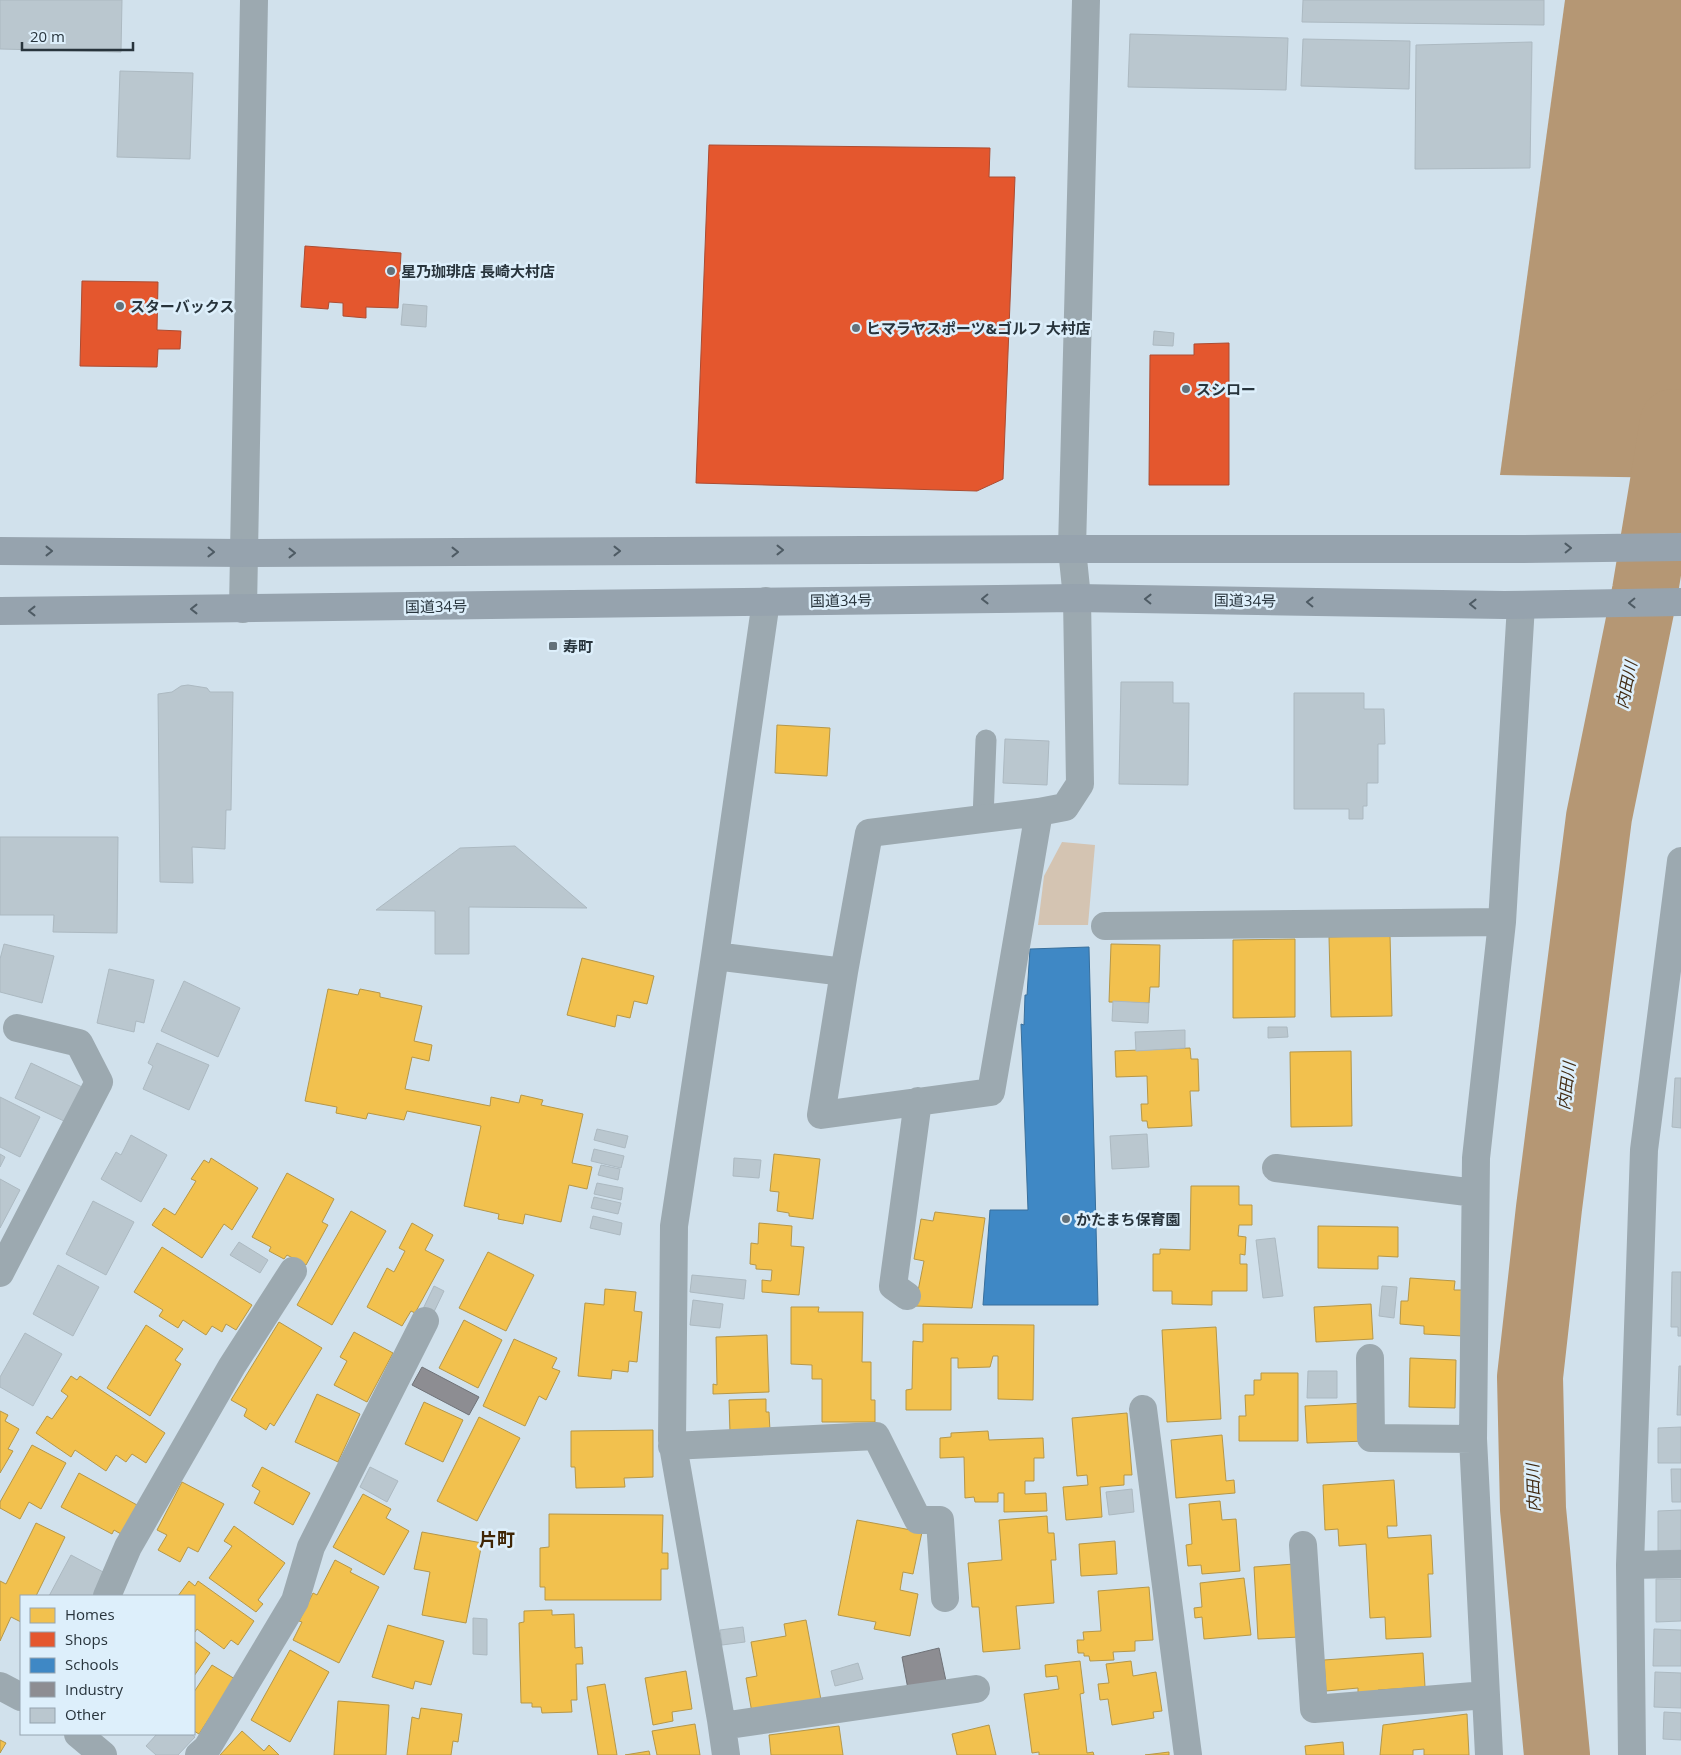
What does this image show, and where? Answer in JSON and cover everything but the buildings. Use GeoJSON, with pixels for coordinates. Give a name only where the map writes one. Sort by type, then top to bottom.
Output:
{"type":"FeatureCollection","features":[{"type":"Feature","properties":{"kind":"highway"},"geometry":{"type":"LineString","coordinates":[[0,551],[244,553],[1681,547]]}},
{"type":"Feature","properties":{"kind":"highway","name":"国道34号"},"geometry":{"type":"LineString","coordinates":[[0,611],[1077,598],[1521,605],[1681,602]]}},
{"type":"Feature","properties":{"kind":"street"},"geometry":{"type":"LineString","coordinates":[[243,609],[254,0]]}},
{"type":"Feature","properties":{"kind":"street"},"geometry":{"type":"LineString","coordinates":[[1039,812],[991,1092],[821,1115],[844,972],[870,833],[1039,812],[1065,807],[1080,784],[1077,598],[1072,549],[1086,0]]}},
{"type":"Feature","properties":{"kind":"street"},"geometry":{"type":"LineString","coordinates":[[726,1755],[672,1446],[674,1226],[766,601]]}},
{"type":"Feature","properties":{"kind":"street"},"geometry":{"type":"LineString","coordinates":[[1489,1755],[1473,1439],[1475,1193],[1476,1158],[1502,922],[1521,605]]}},
{"type":"Feature","properties":{"kind":"street"},"geometry":{"type":"LineString","coordinates":[[1632,1755],[1630,1565],[1644,1150],[1681,861]]}},
{"type":"Feature","properties":{"kind":"street"},"geometry":{"type":"LineString","coordinates":[[1105,926],[1502,922]]}},
{"type":"Feature","properties":{"kind":"street"},"geometry":{"type":"LineString","coordinates":[[715,956],[844,972]]}},
{"type":"Feature","properties":{"kind":"street"},"geometry":{"type":"LineString","coordinates":[[0,1273],[99,1082],[79,1043],[17,1028]]}},
{"type":"Feature","properties":{"kind":"street"},"geometry":{"type":"LineString","coordinates":[[908,1296],[893,1286],[918,1101]]}},
{"type":"Feature","properties":{"kind":"street"},"geometry":{"type":"LineString","coordinates":[[1276,1168],[1475,1193]]}},
{"type":"Feature","properties":{"kind":"street"},"geometry":{"type":"LineString","coordinates":[[107,1595],[128,1547],[232,1366],[293,1271]]}},
{"type":"Feature","properties":{"kind":"street"},"geometry":{"type":"LineString","coordinates":[[199,1755],[207,1748],[294,1601],[311,1547],[425,1321]]}},
{"type":"Feature","properties":{"kind":"street"},"geometry":{"type":"LineString","coordinates":[[1370,1358],[1371,1438],[1473,1439]]}},
{"type":"Feature","properties":{"kind":"street"},"geometry":{"type":"LineString","coordinates":[[1143,1409],[1188,1755]]}},
{"type":"Feature","properties":{"kind":"street"},"geometry":{"type":"LineString","coordinates":[[672,1446],[876,1436],[918,1520],[940,1520],[945,1598]]}},
{"type":"Feature","properties":{"kind":"street"},"geometry":{"type":"LineString","coordinates":[[1303,1545],[1314,1709],[1486,1695]]}},
{"type":"Feature","properties":{"kind":"street"},"geometry":{"type":"LineString","coordinates":[[1630,1565],[1681,1564]]}},
{"type":"Feature","properties":{"kind":"street"},"geometry":{"type":"LineString","coordinates":[[0,1686],[20,1696]]}},
{"type":"Feature","properties":{"kind":"street"},"geometry":{"type":"LineString","coordinates":[[722,1726],[976,1689]]}},
{"type":"Feature","properties":{"kind":"street"},"geometry":{"type":"LineString","coordinates":[[79,1735],[103,1755]]}},
{"type":"Feature","properties":{"kind":"lane"},"geometry":{"type":"LineString","coordinates":[[983,819],[986,740]]}},
{"type":"Feature","properties":{"kind":"shaded area"},"geometry":{"type":"Polygon","coordinates":[[[1565,0],[1681,0],[1681,478],[1500,475],[1565,0]]]}},
{"type":"Feature","properties":{"kind":"shaded area"},"geometry":{"type":"Polygon","coordinates":[[[1062,842],[1095,845],[1088,925],[1038,925],[1044,876],[1062,842]]]}},
{"type":"Feature","properties":{"kind":"waterway","name":"内田川"},"geometry":{"type":"LineString","coordinates":[[1557,1755],[1533,1509],[1530,1377],[1549,1208],[1599,817],[1645,591],[1673,422]]}},
{"type":"Feature","properties":{"kind":"place","name":"星乃珈琲店 長崎大村店"},"geometry":{"type":"Point","coordinates":[391,271]}},
{"type":"Feature","properties":{"kind":"place","name":"スターバックス"},"geometry":{"type":"Point","coordinates":[120,306]}},
{"type":"Feature","properties":{"kind":"place","name":"ヒマラヤスポーツ&ゴルフ 大村店"},"geometry":{"type":"Point","coordinates":[856,328]}},
{"type":"Feature","properties":{"kind":"place","name":"スシロー"},"geometry":{"type":"Point","coordinates":[1186,389]}},
{"type":"Feature","properties":{"kind":"place","name":"寿町"},"geometry":{"type":"Point","coordinates":[553,646]}},
{"type":"Feature","properties":{"kind":"place","name":"かたまち保育園"},"geometry":{"type":"Point","coordinates":[1066,1219]}},
{"type":"Feature","properties":{"kind":"district","name":"片町"},"geometry":{"type":"Point","coordinates":[497,1539]}}]}
